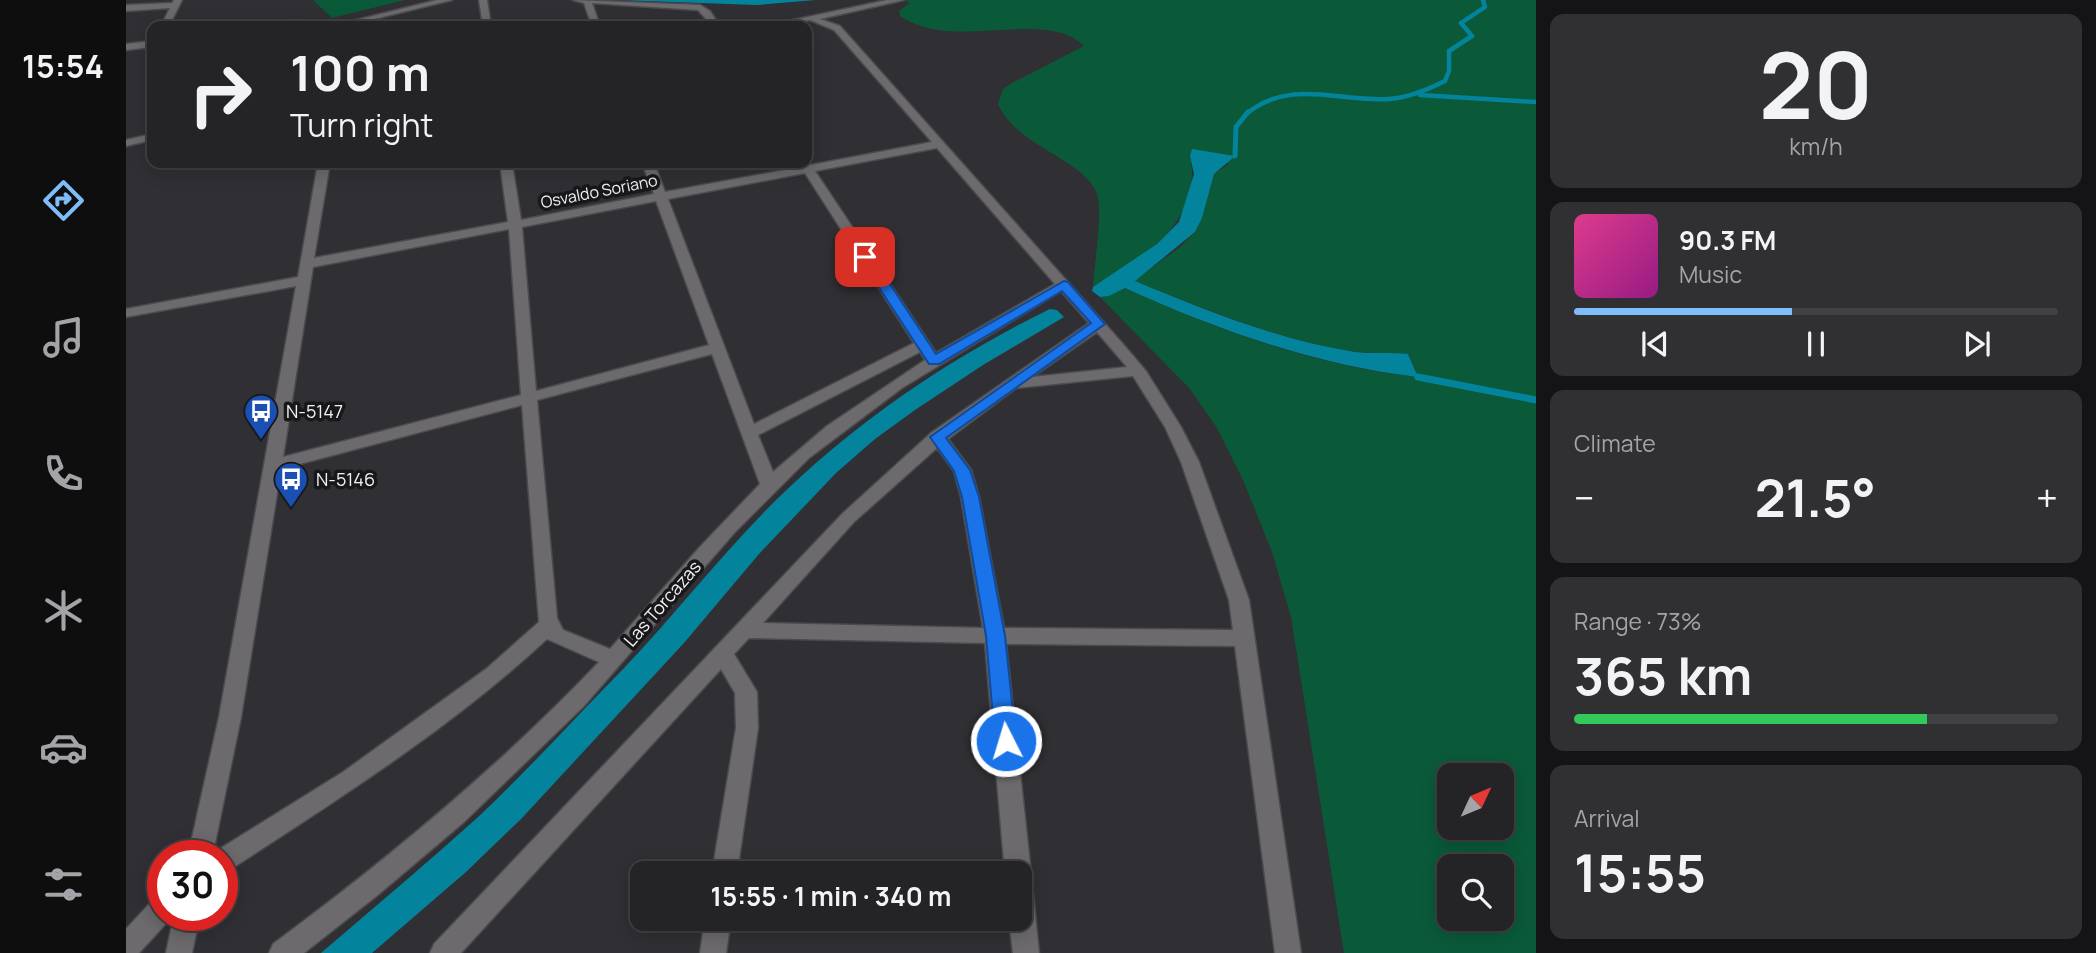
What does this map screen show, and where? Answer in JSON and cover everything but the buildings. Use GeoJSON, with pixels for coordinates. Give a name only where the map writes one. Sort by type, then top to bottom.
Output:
{"type":"FeatureCollection","features":[{"type":"Feature","properties":{"kind":"street"},"geometry":{"type":"LineString","coordinates":[[358,21],[448,0]]}},
{"type":"Feature","properties":{"kind":"street"},"geometry":{"type":"LineString","coordinates":[[483,0],[486,21]]}},
{"type":"Feature","properties":{"kind":"street"},"geometry":{"type":"LineString","coordinates":[[577,0],[700,8],[713,21]]}},
{"type":"Feature","properties":{"kind":"street"},"geometry":{"type":"LineString","coordinates":[[800,21],[900,0]]}},
{"type":"Feature","properties":{"kind":"street"},"geometry":{"type":"LineString","coordinates":[[587,1],[594,21]]}},
{"type":"Feature","properties":{"kind":"street"},"geometry":{"type":"LineString","coordinates":[[126,8],[177,2]]}},
{"type":"Feature","properties":{"kind":"street"},"geometry":{"type":"LineString","coordinates":[[167,21],[177,2]]}},
{"type":"Feature","properties":{"kind":"street"},"geometry":{"type":"LineString","coordinates":[[813,19],[837,28],[1064,284],[1138,371],[1173,427],[1190,462],[1239,600],[1288,953]]}},
{"type":"Feature","properties":{"kind":"street"},"geometry":{"type":"LineString","coordinates":[[126,47],[147,45]]}},
{"type":"Feature","properties":{"kind":"street"},"geometry":{"type":"LineString","coordinates":[[126,142],[147,138]]}},
{"type":"Feature","properties":{"kind":"street","name":"Osvaldo Soriano"},"geometry":{"type":"LineString","coordinates":[[812,165],[940,144]]}},
{"type":"Feature","properties":{"kind":"street"},"geometry":{"type":"LineString","coordinates":[[204,840],[230,717],[323,168]]}},
{"type":"Feature","properties":{"kind":"street"},"geometry":{"type":"LineString","coordinates":[[507,168],[515,224],[547,618],[556,636],[614,659]]}},
{"type":"Feature","properties":{"kind":"street"},"geometry":{"type":"LineString","coordinates":[[650,168],[769,485]]}},
{"type":"Feature","properties":{"kind":"street","name":"Osvaldo Soriano"},"geometry":{"type":"LineString","coordinates":[[126,313],[515,224],[797,168]]}},
{"type":"Feature","properties":{"kind":"street"},"geometry":{"type":"LineString","coordinates":[[749,433],[928,353],[807,168]]}},
{"type":"Feature","properties":{"kind":"street","name":"Las Torcazas"},"geometry":{"type":"LineString","coordinates":[[282,953],[432,835],[554,722],[614,659],[714,542],[769,485],[833,429],[928,353],[1064,284]]}},
{"type":"Feature","properties":{"kind":"street"},"geometry":{"type":"LineString","coordinates":[[443,953],[848,518],[893,474],[937,437],[1098,324]]}},
{"type":"Feature","properties":{"kind":"street"},"geometry":{"type":"LineString","coordinates":[[272,465],[717,348]]}},
{"type":"Feature","properties":{"kind":"street"},"geometry":{"type":"LineString","coordinates":[[1011,383],[1138,371]]}},
{"type":"Feature","properties":{"kind":"street"},"geometry":{"type":"LineString","coordinates":[[937,437],[953,457],[967,482],[995,636],[1017,861]]}},
{"type":"Feature","properties":{"kind":"street"},"geometry":{"type":"LineString","coordinates":[[238,851],[351,779],[494,675],[550,624]]}},
{"type":"Feature","properties":{"kind":"street"},"geometry":{"type":"LineString","coordinates":[[744,630],[1245,638]]}},
{"type":"Feature","properties":{"kind":"street"},"geometry":{"type":"LineString","coordinates":[[722,653],[746,692],[747,709],[746,738],[727,861]]}},
{"type":"Feature","properties":{"kind":"street"},"geometry":{"type":"LineString","coordinates":[[126,948],[147,925]]}},
{"type":"Feature","properties":{"kind":"street"},"geometry":{"type":"LineString","coordinates":[[179,953],[184,931]]}},
{"type":"Feature","properties":{"kind":"street"},"geometry":{"type":"LineString","coordinates":[[713,953],[716,931]]}},
{"type":"Feature","properties":{"kind":"street"},"geometry":{"type":"LineString","coordinates":[[1024,931],[1026,953]]}},
{"type":"Feature","properties":{"kind":"green space"},"geometry":{"type":"Polygon","coordinates":[[[313,0],[405,0],[332,18],[313,0]]]}},
{"type":"Feature","properties":{"kind":"green space"},"geometry":{"type":"Polygon","coordinates":[[[904,0],[1536,0],[1536,953],[1344,953],[1291,617],[1272,552],[1243,480],[1217,428],[1190,389],[1100,297],[1109,296],[1125,288],[1231,332],[1305,356],[1418,377],[1409,355],[1355,352],[1298,340],[1243,323],[1134,281],[1180,247],[1195,232],[1202,218],[1214,174],[1229,164],[1190,156],[1192,179],[1188,200],[1178,219],[1149,251],[1093,287],[1099,226],[1097,194],[1079,171],[1019,131],[1007,119],[998,104],[1003,89],[1084,46],[1067,35],[1046,30],[946,31],[922,26],[900,16],[899,11],[910,3],[904,0]]]}},
{"type":"Feature","properties":{"kind":"water"},"geometry":{"type":"Polygon","coordinates":[[[617,0],[816,0],[757,5],[617,0]]]}},
{"type":"Feature","properties":{"kind":"water"},"geometry":{"type":"Polygon","coordinates":[[[1192,149],[1235,156],[1214,174],[1202,218],[1195,232],[1135,281],[1215,313],[1298,340],[1355,352],[1408,354],[1418,377],[1343,364],[1268,344],[1125,288],[1109,296],[1100,297],[1092,291],[1093,287],[1157,244],[1179,222],[1194,174],[1190,156],[1192,149]]]}},
{"type":"Feature","properties":{"kind":"water"},"geometry":{"type":"Polygon","coordinates":[[[1050,309],[1057,310],[1064,317],[983,365],[915,410],[875,439],[836,473],[759,554],[684,643],[522,818],[466,872],[372,953],[321,953],[458,835],[515,781],[625,667],[754,522],[805,473],[904,394],[1012,328],[1050,309]]]}},
{"type":"Feature","properties":{"kind":"waterway"},"geometry":{"type":"LineString","coordinates":[[1247,113],[1263,103],[1297,94],[1388,99],[1410,95],[1445,81],[1449,71],[1449,51],[1472,36],[1461,23],[1485,7],[1483,0]]}},
{"type":"Feature","properties":{"kind":"waterway"},"geometry":{"type":"LineString","coordinates":[[1420,95],[1536,102]]}},
{"type":"Feature","properties":{"kind":"waterway"},"geometry":{"type":"LineString","coordinates":[[1235,156],[1236,127],[1247,113]]}},
{"type":"Feature","properties":{"kind":"waterway"},"geometry":{"type":"LineString","coordinates":[[1418,377],[1536,400]]}},
{"type":"Feature","properties":{"kind":"place","name":"N-5147"},"geometry":{"type":"Point","coordinates":[261,441]}},
{"type":"Feature","properties":{"kind":"place","name":"N-5146"},"geometry":{"type":"Point","coordinates":[291,509]}},
{"type":"Feature","properties":{"kind":"route"},"geometry":{"type":"LineString","coordinates":[[865,257],[934,362],[1064,284],[1098,324],[937,437],[962,470],[971,497],[995,636],[1006,741]]}}]}
